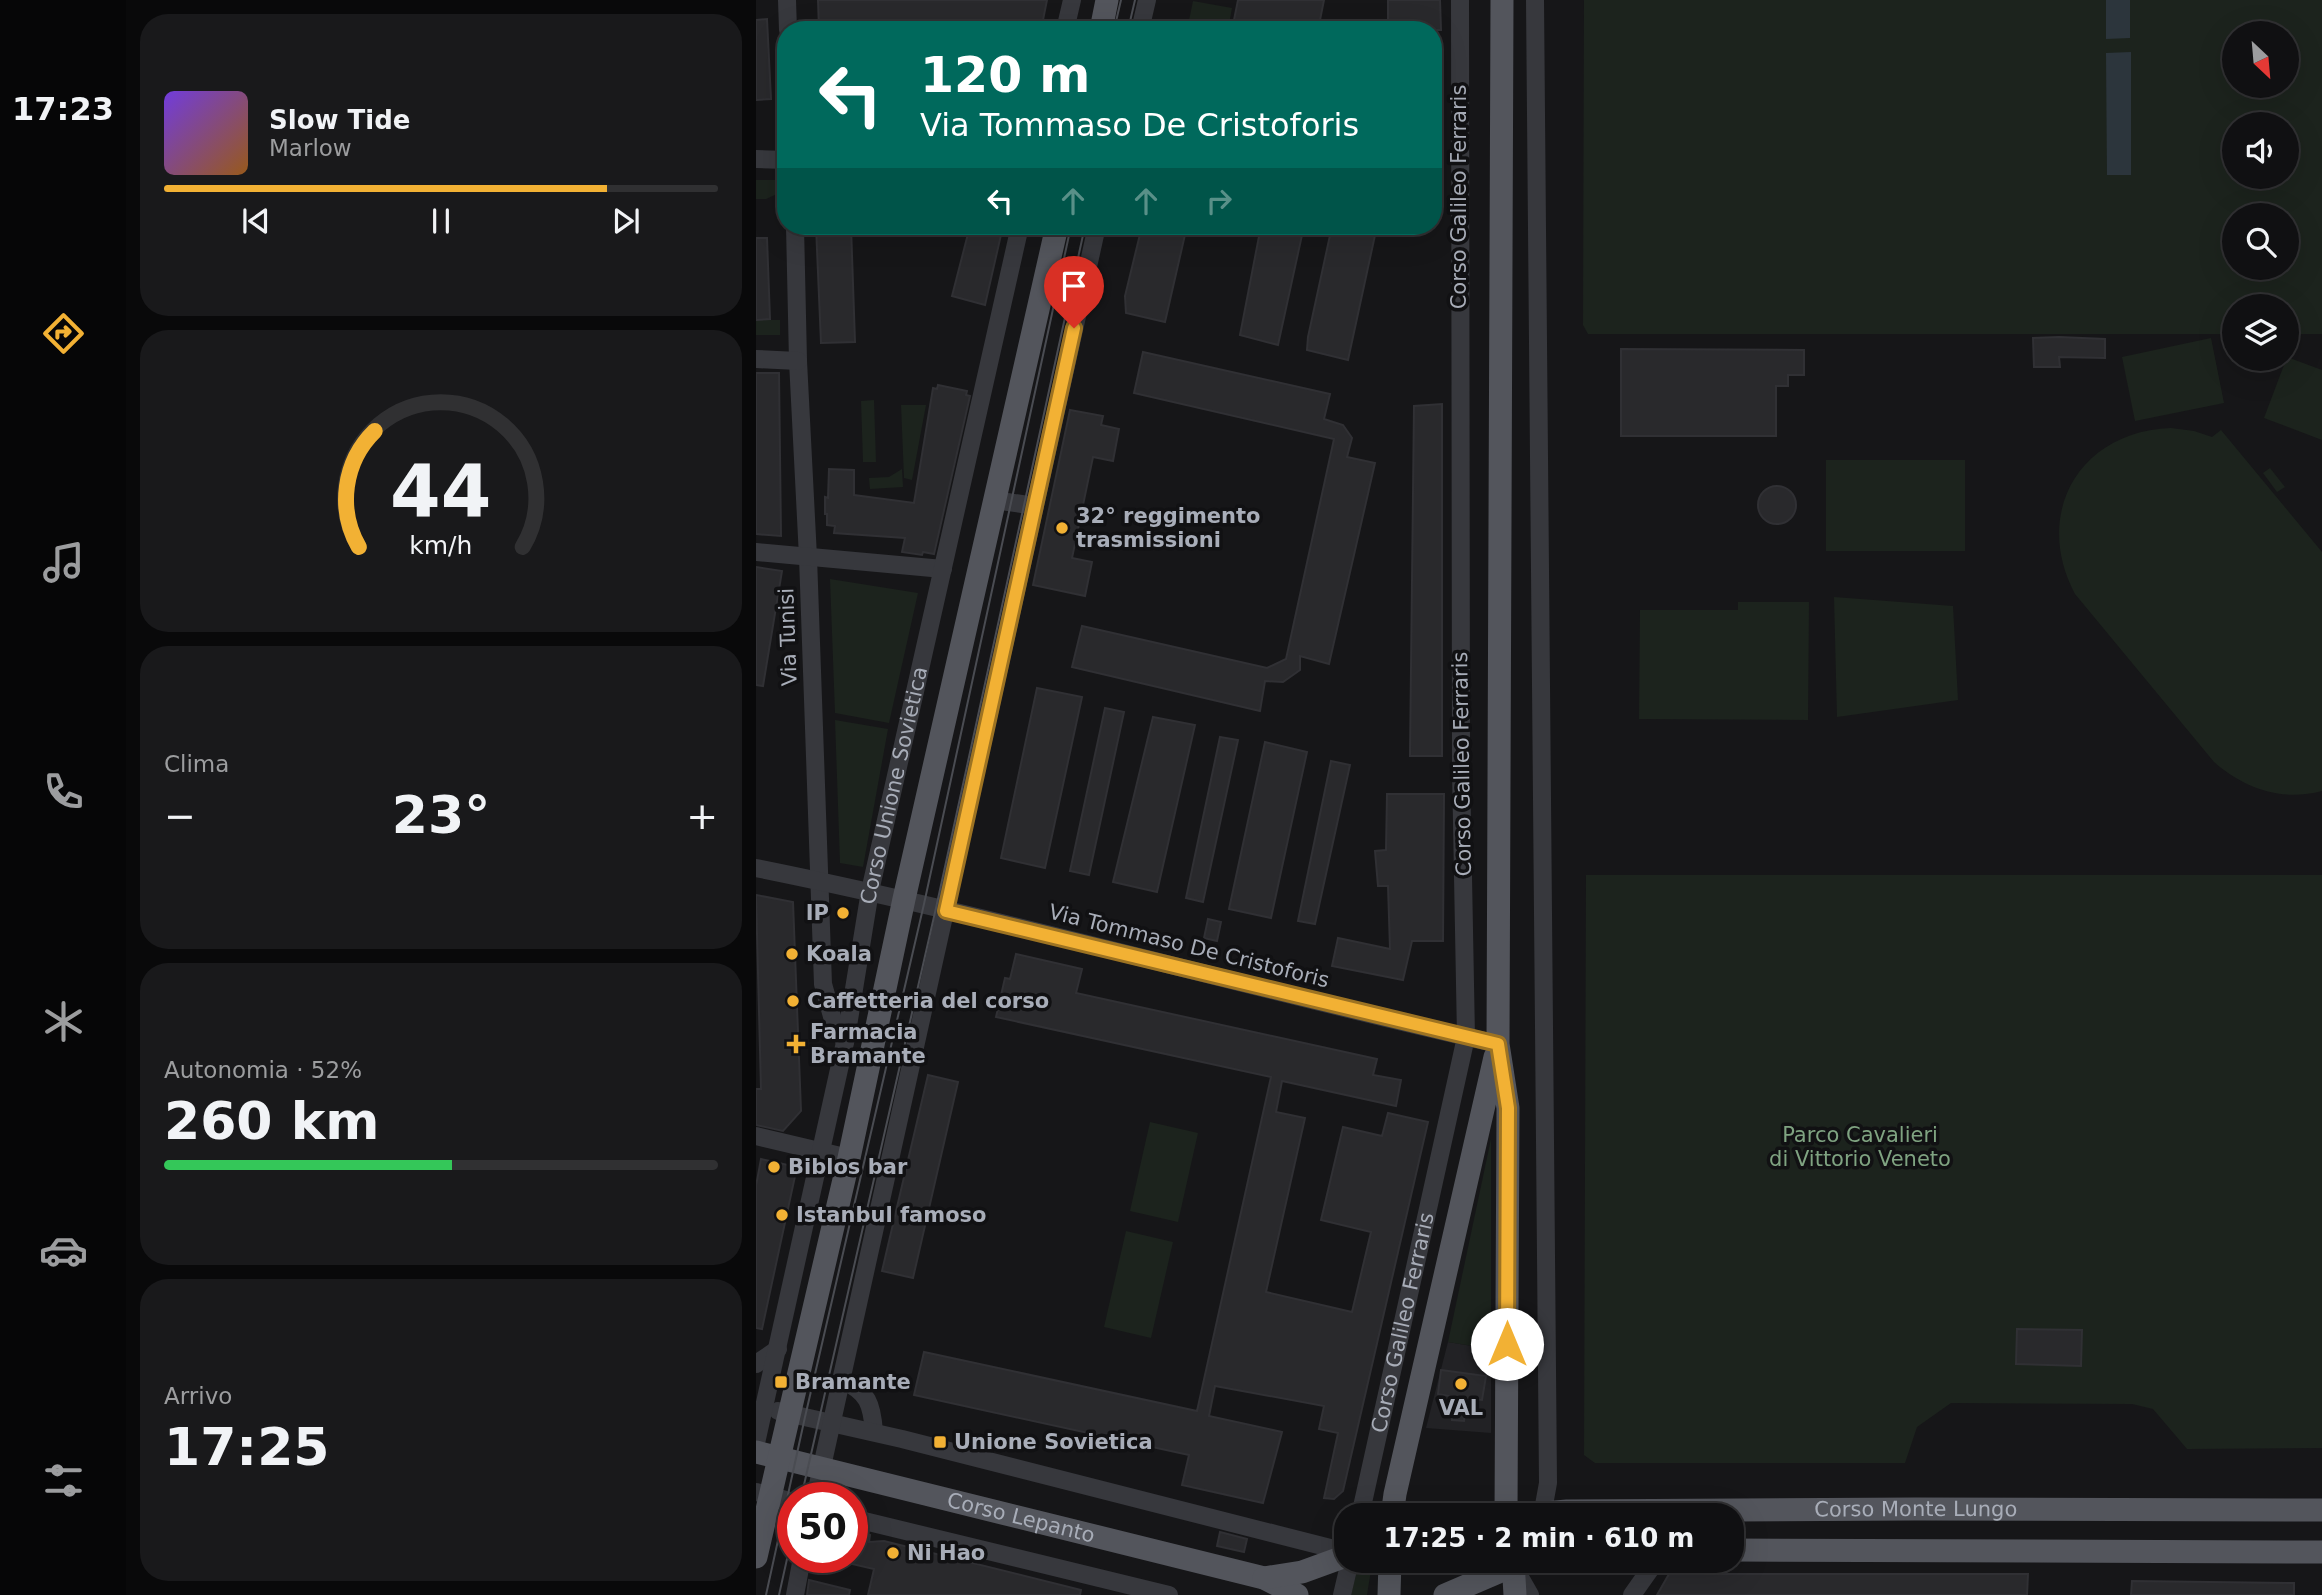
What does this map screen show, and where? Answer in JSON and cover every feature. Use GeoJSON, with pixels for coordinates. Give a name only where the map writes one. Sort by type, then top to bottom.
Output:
{"type":"FeatureCollection","features":[{"type":"Feature","properties":{"kind":"main road"},"geometry":{"type":"LineString","coordinates":[[1103,21],[1107,0]]}},
{"type":"Feature","properties":{"kind":"main road","name":"Corso Galileo Ferraris"},"geometry":{"type":"LineString","coordinates":[[1502,0],[1498,1044],[1508,1108],[1508,1503]]}},
{"type":"Feature","properties":{"kind":"main road","name":"Corso Unione Sovietica"},"geometry":{"type":"LineString","coordinates":[[756,1557],[763,1494],[779,1458],[849,1158],[904,899],[1054,235]]}},
{"type":"Feature","properties":{"kind":"main road","name":"Corso Galileo Ferraris"},"geometry":{"type":"LineString","coordinates":[[1394,1503],[1498,1044]]}},
{"type":"Feature","properties":{"kind":"main road","name":"Corso Lepanto"},"geometry":{"type":"LineString","coordinates":[[756,1452],[1264,1578],[1297,1595]]}},
{"type":"Feature","properties":{"kind":"main road","name":"Corso Monte Lungo"},"geometry":{"type":"LineString","coordinates":[[1744,1511],[2322,1510]]}},
{"type":"Feature","properties":{"kind":"main road","name":"Corso Monte Lungo"},"geometry":{"type":"LineString","coordinates":[[1744,1550],[2322,1552]]}},
{"type":"Feature","properties":{"kind":"main road","name":"Corso Lepanto"},"geometry":{"type":"LineString","coordinates":[[1264,1578],[1302,1572],[1334,1559]]}},
{"type":"Feature","properties":{"kind":"main road"},"geometry":{"type":"LineString","coordinates":[[1389,1595],[1390,1573]]}},
{"type":"Feature","properties":{"kind":"main road"},"geometry":{"type":"LineString","coordinates":[[1445,1595],[1493,1573]]}},
{"type":"Feature","properties":{"kind":"main road"},"geometry":{"type":"LineString","coordinates":[[1502,1595],[1512,1573]]}},
{"type":"Feature","properties":{"kind":"main road"},"geometry":{"type":"LineString","coordinates":[[1515,1595],[1516,1573]]}},
{"type":"Feature","properties":{"kind":"street"},"geometry":{"type":"LineString","coordinates":[[787,0],[788,21]]}},
{"type":"Feature","properties":{"kind":"street"},"geometry":{"type":"LineString","coordinates":[[1067,21],[1072,0]]}},
{"type":"Feature","properties":{"kind":"street"},"geometry":{"type":"LineString","coordinates":[[1142,21],[1147,0]]}},
{"type":"Feature","properties":{"kind":"street","name":"Corso Galileo Ferraris"},"geometry":{"type":"LineString","coordinates":[[1363,1503],[1466,1037],[1461,769],[1460,0]]}},
{"type":"Feature","properties":{"kind":"street"},"geometry":{"type":"LineString","coordinates":[[1535,0],[1548,1483],[1545,1503]]}},
{"type":"Feature","properties":{"kind":"street"},"geometry":{"type":"LineString","coordinates":[[756,159],[777,160]]}},
{"type":"Feature","properties":{"kind":"street","name":"Via Tunisi"},"geometry":{"type":"LineString","coordinates":[[795,235],[823,984],[833,1020],[845,1042]]}},
{"type":"Feature","properties":{"kind":"street","name":"Corso Unione Sovietica"},"geometry":{"type":"LineString","coordinates":[[756,1443],[760,1407],[778,1349],[845,1042],[870,891],[1018,235]]}},
{"type":"Feature","properties":{"kind":"street"},"geometry":{"type":"LineString","coordinates":[[818,1482],[1095,235]]}},
{"type":"Feature","properties":{"kind":"street"},"geometry":{"type":"LineString","coordinates":[[756,359],[799,361]]}},
{"type":"Feature","properties":{"kind":"street"},"geometry":{"type":"LineString","coordinates":[[994,500],[1035,506]]}},
{"type":"Feature","properties":{"kind":"street"},"geometry":{"type":"LineString","coordinates":[[756,552],[943,569]]}},
{"type":"Feature","properties":{"kind":"street","name":"Via Tommaso De Cristoforis"},"geometry":{"type":"LineString","coordinates":[[756,868],[904,899],[1498,1044]]}},
{"type":"Feature","properties":{"kind":"street"},"geometry":{"type":"LineString","coordinates":[[756,1136],[849,1158]]}},
{"type":"Feature","properties":{"kind":"street"},"geometry":{"type":"LineString","coordinates":[[756,1364],[778,1349]]}},
{"type":"Feature","properties":{"kind":"street"},"geometry":{"type":"LineString","coordinates":[[842,1380],[864,1394],[870,1407],[874,1432]]}},
{"type":"Feature","properties":{"kind":"street","name":"Corso Lepanto"},"geometry":{"type":"LineString","coordinates":[[760,1407],[874,1432],[1334,1551]]}},
{"type":"Feature","properties":{"kind":"street","name":"Corso Lepanto"},"geometry":{"type":"LineString","coordinates":[[868,1523],[1096,1587],[1169,1595]]}},
{"type":"Feature","properties":{"kind":"street"},"geometry":{"type":"LineString","coordinates":[[794,1595],[799,1573]]}},
{"type":"Feature","properties":{"kind":"street"},"geometry":{"type":"LineString","coordinates":[[1342,1595],[1347,1573]]}},
{"type":"Feature","properties":{"kind":"street"},"geometry":{"type":"LineString","coordinates":[[1521,1573],[1530,1595]]}},
{"type":"Feature","properties":{"kind":"street"},"geometry":{"type":"LineString","coordinates":[[1632,1595],[1648,1573]]}},
{"type":"Feature","properties":{"kind":"shaded area"},"geometry":{"type":"Polygon","coordinates":[[[2106,0],[2130,0],[2130,38],[2106,39],[2106,0]]]}},
{"type":"Feature","properties":{"kind":"shaded area"},"geometry":{"type":"Polygon","coordinates":[[[2131,52],[2131,175],[2107,175],[2106,53],[2131,52]]]}},
{"type":"Feature","properties":{"kind":"shaded area"},"geometry":{"type":"Polygon","coordinates":[[[1448,1342],[1491,1349],[1491,1433],[1426,1428],[1448,1342]]]}},
{"type":"Feature","properties":{"kind":"green space"},"geometry":{"type":"Polygon","coordinates":[[[1584,0],[2322,0],[2322,334],[2299,334],[2299,294],[2222,294],[2222,334],[1588,334],[1583,325],[1584,0]]]}},
{"type":"Feature","properties":{"kind":"green space"},"geometry":{"type":"Polygon","coordinates":[[[1193,1],[1232,8],[1230,21],[1189,21],[1193,1]]]}},
{"type":"Feature","properties":{"kind":"green space"},"geometry":{"type":"Polygon","coordinates":[[[756,180],[777,180],[777,194],[766,199],[756,199],[756,180]]]}},
{"type":"Feature","properties":{"kind":"green space"},"geometry":{"type":"Polygon","coordinates":[[[756,320],[780,320],[780,335],[756,335],[756,320]]]}},
{"type":"Feature","properties":{"kind":"green space"},"geometry":{"type":"Polygon","coordinates":[[[2211,338],[2224,403],[2135,421],[2122,357],[2211,338]]]}},
{"type":"Feature","properties":{"kind":"green space"},"geometry":{"type":"Polygon","coordinates":[[[2299,361],[2322,370],[2322,440],[2264,418],[2282,371],[2299,371],[2299,361]]]}},
{"type":"Feature","properties":{"kind":"green space"},"geometry":{"type":"Polygon","coordinates":[[[874,400],[876,462],[863,462],[861,401],[874,400]]]}},
{"type":"Feature","properties":{"kind":"green space"},"geometry":{"type":"Polygon","coordinates":[[[901,405],[926,405],[912,480],[904,478],[901,405]]]}},
{"type":"Feature","properties":{"kind":"green space"},"geometry":{"type":"Polygon","coordinates":[[[2171,428],[2212,437],[2221,430],[2322,552],[2322,791],[2278,794],[2251,786],[2214,762],[2075,594],[2063,564],[2059,534],[2062,507],[2073,482],[2089,460],[2112,444],[2139,433],[2171,428]]]}},
{"type":"Feature","properties":{"kind":"green space"},"geometry":{"type":"Polygon","coordinates":[[[1826,460],[1965,460],[1965,551],[1826,551],[1826,460]]]}},
{"type":"Feature","properties":{"kind":"green space"},"geometry":{"type":"Polygon","coordinates":[[[2270,468],[2285,487],[2277,492],[2263,473],[2270,468]]]}},
{"type":"Feature","properties":{"kind":"green space"},"geometry":{"type":"Polygon","coordinates":[[[902,469],[903,487],[870,489],[869,478],[889,477],[902,469]]]}},
{"type":"Feature","properties":{"kind":"green space"},"geometry":{"type":"Polygon","coordinates":[[[830,579],[918,593],[889,723],[835,713],[830,579]]]}},
{"type":"Feature","properties":{"kind":"green space"},"geometry":{"type":"Polygon","coordinates":[[[1834,597],[1953,606],[1958,700],[1837,717],[1834,597]]]}},
{"type":"Feature","properties":{"kind":"green space"},"geometry":{"type":"Polygon","coordinates":[[[1738,602],[1809,602],[1808,720],[1639,719],[1640,610],[1738,610],[1738,602]]]}},
{"type":"Feature","properties":{"kind":"green space"},"geometry":{"type":"Polygon","coordinates":[[[835,720],[888,729],[863,867],[840,863],[835,720]]]}},
{"type":"Feature","properties":{"kind":"green space","name":"Parco Cavalieri di Vittorio Veneto"},"geometry":{"type":"Polygon","coordinates":[[[1586,875],[2322,875],[2322,1448],[2187,1449],[2153,1409],[2132,1404],[1951,1403],[1917,1427],[1905,1463],[1595,1463],[1584,1455],[1586,875]]]}},
{"type":"Feature","properties":{"kind":"green space"},"geometry":{"type":"Polygon","coordinates":[[[1150,1122],[1198,1133],[1178,1222],[1130,1211],[1150,1122]]]}},
{"type":"Feature","properties":{"kind":"green space"},"geometry":{"type":"Polygon","coordinates":[[[1491,1139],[1491,1349],[1448,1342],[1491,1139]]]}},
{"type":"Feature","properties":{"kind":"green space"},"geometry":{"type":"Polygon","coordinates":[[[1126,1231],[1173,1242],[1151,1338],[1104,1327],[1126,1231]]]}},
{"type":"Feature","properties":{"kind":"green space"},"geometry":{"type":"Polygon","coordinates":[[[1356,1573],[1371,1573],[1367,1595],[1351,1595],[1356,1573]]]}},
{"type":"Feature","properties":{"kind":"building"},"geometry":{"type":"Polygon","coordinates":[[[818,0],[1047,0],[1043,21],[819,21],[818,0]]]}},
{"type":"Feature","properties":{"kind":"building"},"geometry":{"type":"Polygon","coordinates":[[[1238,0],[1324,0],[1320,21],[1234,21],[1238,0]]]}},
{"type":"Feature","properties":{"kind":"building"},"geometry":{"type":"Polygon","coordinates":[[[1388,0],[1440,0],[1441,21],[1388,21],[1388,0]]]}},
{"type":"Feature","properties":{"kind":"building"},"geometry":{"type":"Polygon","coordinates":[[[767,19],[771,99],[756,100],[756,20],[767,19]]]}},
{"type":"Feature","properties":{"kind":"building"},"geometry":{"type":"Polygon","coordinates":[[[816,235],[851,235],[855,342],[821,343],[816,235]]]}},
{"type":"Feature","properties":{"kind":"building"},"geometry":{"type":"Polygon","coordinates":[[[968,235],[1001,235],[985,305],[952,296],[968,235]]]}},
{"type":"Feature","properties":{"kind":"building"},"geometry":{"type":"Polygon","coordinates":[[[1140,235],[1185,235],[1165,322],[1126,313],[1125,296],[1140,235]]]}},
{"type":"Feature","properties":{"kind":"building"},"geometry":{"type":"Polygon","coordinates":[[[1259,235],[1302,235],[1278,345],[1240,335],[1259,235]]]}},
{"type":"Feature","properties":{"kind":"building"},"geometry":{"type":"Polygon","coordinates":[[[1330,235],[1375,235],[1348,360],[1307,350],[1330,235]]]}},
{"type":"Feature","properties":{"kind":"building"},"geometry":{"type":"Polygon","coordinates":[[[756,238],[767,238],[770,319],[756,320],[756,238]]]}},
{"type":"Feature","properties":{"kind":"building"},"geometry":{"type":"Polygon","coordinates":[[[2033,338],[2105,339],[2105,358],[2059,357],[2060,367],[2034,367],[2033,338]]]}},
{"type":"Feature","properties":{"kind":"building"},"geometry":{"type":"Polygon","coordinates":[[[1621,349],[1804,350],[1804,375],[1788,375],[1788,386],[1776,386],[1776,436],[1621,436],[1621,349]]]}},
{"type":"Feature","properties":{"kind":"building"},"geometry":{"type":"Polygon","coordinates":[[[1143,352],[1330,394],[1324,419],[1343,425],[1352,438],[1347,457],[1375,463],[1329,664],[1300,656],[1300,670],[1283,682],[1265,681],[1260,711],[1072,667],[1082,626],[1267,668],[1286,659],[1334,439],[1134,393],[1143,352]]]}},
{"type":"Feature","properties":{"kind":"building"},"geometry":{"type":"Polygon","coordinates":[[[756,373],[779,373],[781,536],[756,534],[756,373]]]}},
{"type":"Feature","properties":{"kind":"building"},"geometry":{"type":"Polygon","coordinates":[[[938,385],[967,391],[966,395],[970,396],[934,554],[902,552],[905,538],[834,533],[835,526],[827,525],[825,514],[829,469],[854,470],[854,495],[914,503],[933,388],[937,389],[938,385]]]}},
{"type":"Feature","properties":{"kind":"building"},"geometry":{"type":"Polygon","coordinates":[[[1442,404],[1442,756],[1410,756],[1414,406],[1442,404]]]}},
{"type":"Feature","properties":{"kind":"building","name":"32° reggimento trasmissioni"},"geometry":{"type":"Polygon","coordinates":[[[1070,410],[1103,416],[1101,425],[1119,429],[1113,461],[1093,457],[1072,558],[1092,562],[1085,596],[1033,585],[1070,410]]]}},
{"type":"Feature","properties":{"kind":"building"},"geometry":{"type":"Polygon","coordinates":[[[1777,486],[1790,492],[1796,505],[1790,518],[1777,524],[1764,518],[1758,505],[1764,492],[1777,486]]]}},
{"type":"Feature","properties":{"kind":"building"},"geometry":{"type":"Polygon","coordinates":[[[756,567],[782,571],[763,686],[756,685],[756,567]]]}},
{"type":"Feature","properties":{"kind":"building"},"geometry":{"type":"Polygon","coordinates":[[[1037,688],[1082,697],[1045,868],[1001,858],[1037,688]]]}},
{"type":"Feature","properties":{"kind":"building"},"geometry":{"type":"Polygon","coordinates":[[[1105,708],[1124,712],[1089,875],[1070,871],[1105,708]]]}},
{"type":"Feature","properties":{"kind":"building"},"geometry":{"type":"Polygon","coordinates":[[[1153,717],[1195,725],[1157,892],[1113,882],[1153,717]]]}},
{"type":"Feature","properties":{"kind":"building"},"geometry":{"type":"Polygon","coordinates":[[[1220,737],[1238,740],[1203,902],[1186,898],[1220,737]]]}},
{"type":"Feature","properties":{"kind":"building"},"geometry":{"type":"Polygon","coordinates":[[[1265,742],[1307,752],[1271,918],[1229,909],[1265,742]]]}},
{"type":"Feature","properties":{"kind":"building"},"geometry":{"type":"Polygon","coordinates":[[[1331,761],[1350,765],[1315,924],[1298,921],[1331,761]]]}},
{"type":"Feature","properties":{"kind":"building"},"geometry":{"type":"Polygon","coordinates":[[[1387,794],[1444,794],[1443,941],[1412,941],[1403,980],[1332,966],[1338,938],[1390,949],[1388,886],[1378,886],[1375,851],[1386,850],[1387,794]]]}},
{"type":"Feature","properties":{"kind":"building"},"geometry":{"type":"Polygon","coordinates":[[[756,895],[793,902],[801,1111],[783,1131],[756,1125],[756,1089],[761,1089],[756,895]]]}},
{"type":"Feature","properties":{"kind":"building"},"geometry":{"type":"Polygon","coordinates":[[[1208,919],[1221,922],[1217,941],[1204,938],[1208,919]]]}},
{"type":"Feature","properties":{"kind":"building"},"geometry":{"type":"Polygon","coordinates":[[[1016,954],[1082,969],[1076,993],[1377,1059],[1373,1075],[1401,1080],[1396,1106],[1282,1081],[1276,1112],[1305,1118],[1266,1292],[1352,1312],[1371,1232],[1321,1220],[1343,1127],[1382,1136],[1388,1113],[1428,1122],[1343,1491],[1334,1499],[1324,1498],[1338,1433],[1319,1429],[1324,1406],[1215,1386],[1209,1416],[1282,1432],[1263,1503],[1182,1485],[1189,1455],[914,1395],[924,1352],[1197,1411],[1271,1077],[996,1017],[1005,978],[1010,979],[1016,954]]]}},
{"type":"Feature","properties":{"kind":"building"},"geometry":{"type":"Polygon","coordinates":[[[928,1075],[958,1082],[913,1278],[882,1271],[928,1075]]]}},
{"type":"Feature","properties":{"kind":"building"},"geometry":{"type":"Polygon","coordinates":[[[761,1159],[797,1167],[762,1329],[756,1328],[756,1186],[761,1159]]]}},
{"type":"Feature","properties":{"kind":"building"},"geometry":{"type":"Polygon","coordinates":[[[2017,1329],[2082,1330],[2081,1366],[2016,1364],[2017,1329]]]}},
{"type":"Feature","properties":{"kind":"building"},"geometry":{"type":"Polygon","coordinates":[[[1441,1370],[1486,1376],[1482,1400],[1467,1398],[1464,1421],[1452,1420],[1455,1397],[1438,1394],[1441,1370]]]}},
{"type":"Feature","properties":{"kind":"building"},"geometry":{"type":"Polygon","coordinates":[[[1220,1532],[1247,1539],[1244,1552],[1217,1546],[1220,1532]]]}},
{"type":"Feature","properties":{"kind":"building"},"geometry":{"type":"Polygon","coordinates":[[[868,1534],[869,1542],[884,1541],[1081,1590],[1080,1595],[868,1595],[874,1569],[868,1568],[868,1534]]]}},
{"type":"Feature","properties":{"kind":"building"},"geometry":{"type":"Polygon","coordinates":[[[1669,1574],[2028,1574],[2027,1595],[1657,1595],[1669,1574]]]}},
{"type":"Feature","properties":{"kind":"building"},"geometry":{"type":"Polygon","coordinates":[[[809,1580],[850,1590],[849,1595],[807,1595],[809,1580]]]}},
{"type":"Feature","properties":{"kind":"building"},"geometry":{"type":"Polygon","coordinates":[[[2132,1581],[2294,1583],[2294,1595],[2131,1595],[2132,1581]]]}},
{"type":"Feature","properties":{"kind":"tram line"},"geometry":{"type":"LineString","coordinates":[[1116,21],[1121,0]]}},
{"type":"Feature","properties":{"kind":"tram line"},"geometry":{"type":"LineString","coordinates":[[1130,21],[1135,0]]}},
{"type":"Feature","properties":{"kind":"tram line"},"geometry":{"type":"LineString","coordinates":[[766,1595],[924,904],[1069,235]]}},
{"type":"Feature","properties":{"kind":"tram line"},"geometry":{"type":"LineString","coordinates":[[805,1482],[936,908],[1083,235]]}},
{"type":"Feature","properties":{"kind":"tram line"},"geometry":{"type":"LineString","coordinates":[[779,1595],[784,1573]]}},
{"type":"Feature","properties":{"kind":"place","name":"32° reggimento trasmissioni"},"geometry":{"type":"Point","coordinates":[1062,528]}},
{"type":"Feature","properties":{"kind":"place","name":"IP"},"geometry":{"type":"Point","coordinates":[843,913]}},
{"type":"Feature","properties":{"kind":"place","name":"Koala"},"geometry":{"type":"Point","coordinates":[792,954]}},
{"type":"Feature","properties":{"kind":"place","name":"Caffetteria del corso"},"geometry":{"type":"Point","coordinates":[793,1001]}},
{"type":"Feature","properties":{"kind":"place","name":"Farmacia Bramante"},"geometry":{"type":"Point","coordinates":[796,1044]}},
{"type":"Feature","properties":{"kind":"place","name":"Biblos bar"},"geometry":{"type":"Point","coordinates":[774,1167]}},
{"type":"Feature","properties":{"kind":"place","name":"Istanbul famoso"},"geometry":{"type":"Point","coordinates":[782,1215]}},
{"type":"Feature","properties":{"kind":"place","name":"Bramante"},"geometry":{"type":"Point","coordinates":[781,1382]}},
{"type":"Feature","properties":{"kind":"place","name":"VAL"},"geometry":{"type":"Point","coordinates":[1461,1384]}},
{"type":"Feature","properties":{"kind":"place","name":"Unione Sovietica"},"geometry":{"type":"Point","coordinates":[940,1442]}},
{"type":"Feature","properties":{"kind":"place","name":"Ni Hao"},"geometry":{"type":"Point","coordinates":[893,1553]}},
{"type":"Feature","properties":{"kind":"route"},"geometry":{"type":"LineString","coordinates":[[1074,328],[946,911],[1498,1044],[1508,1108],[1507,1344]]}}]}
